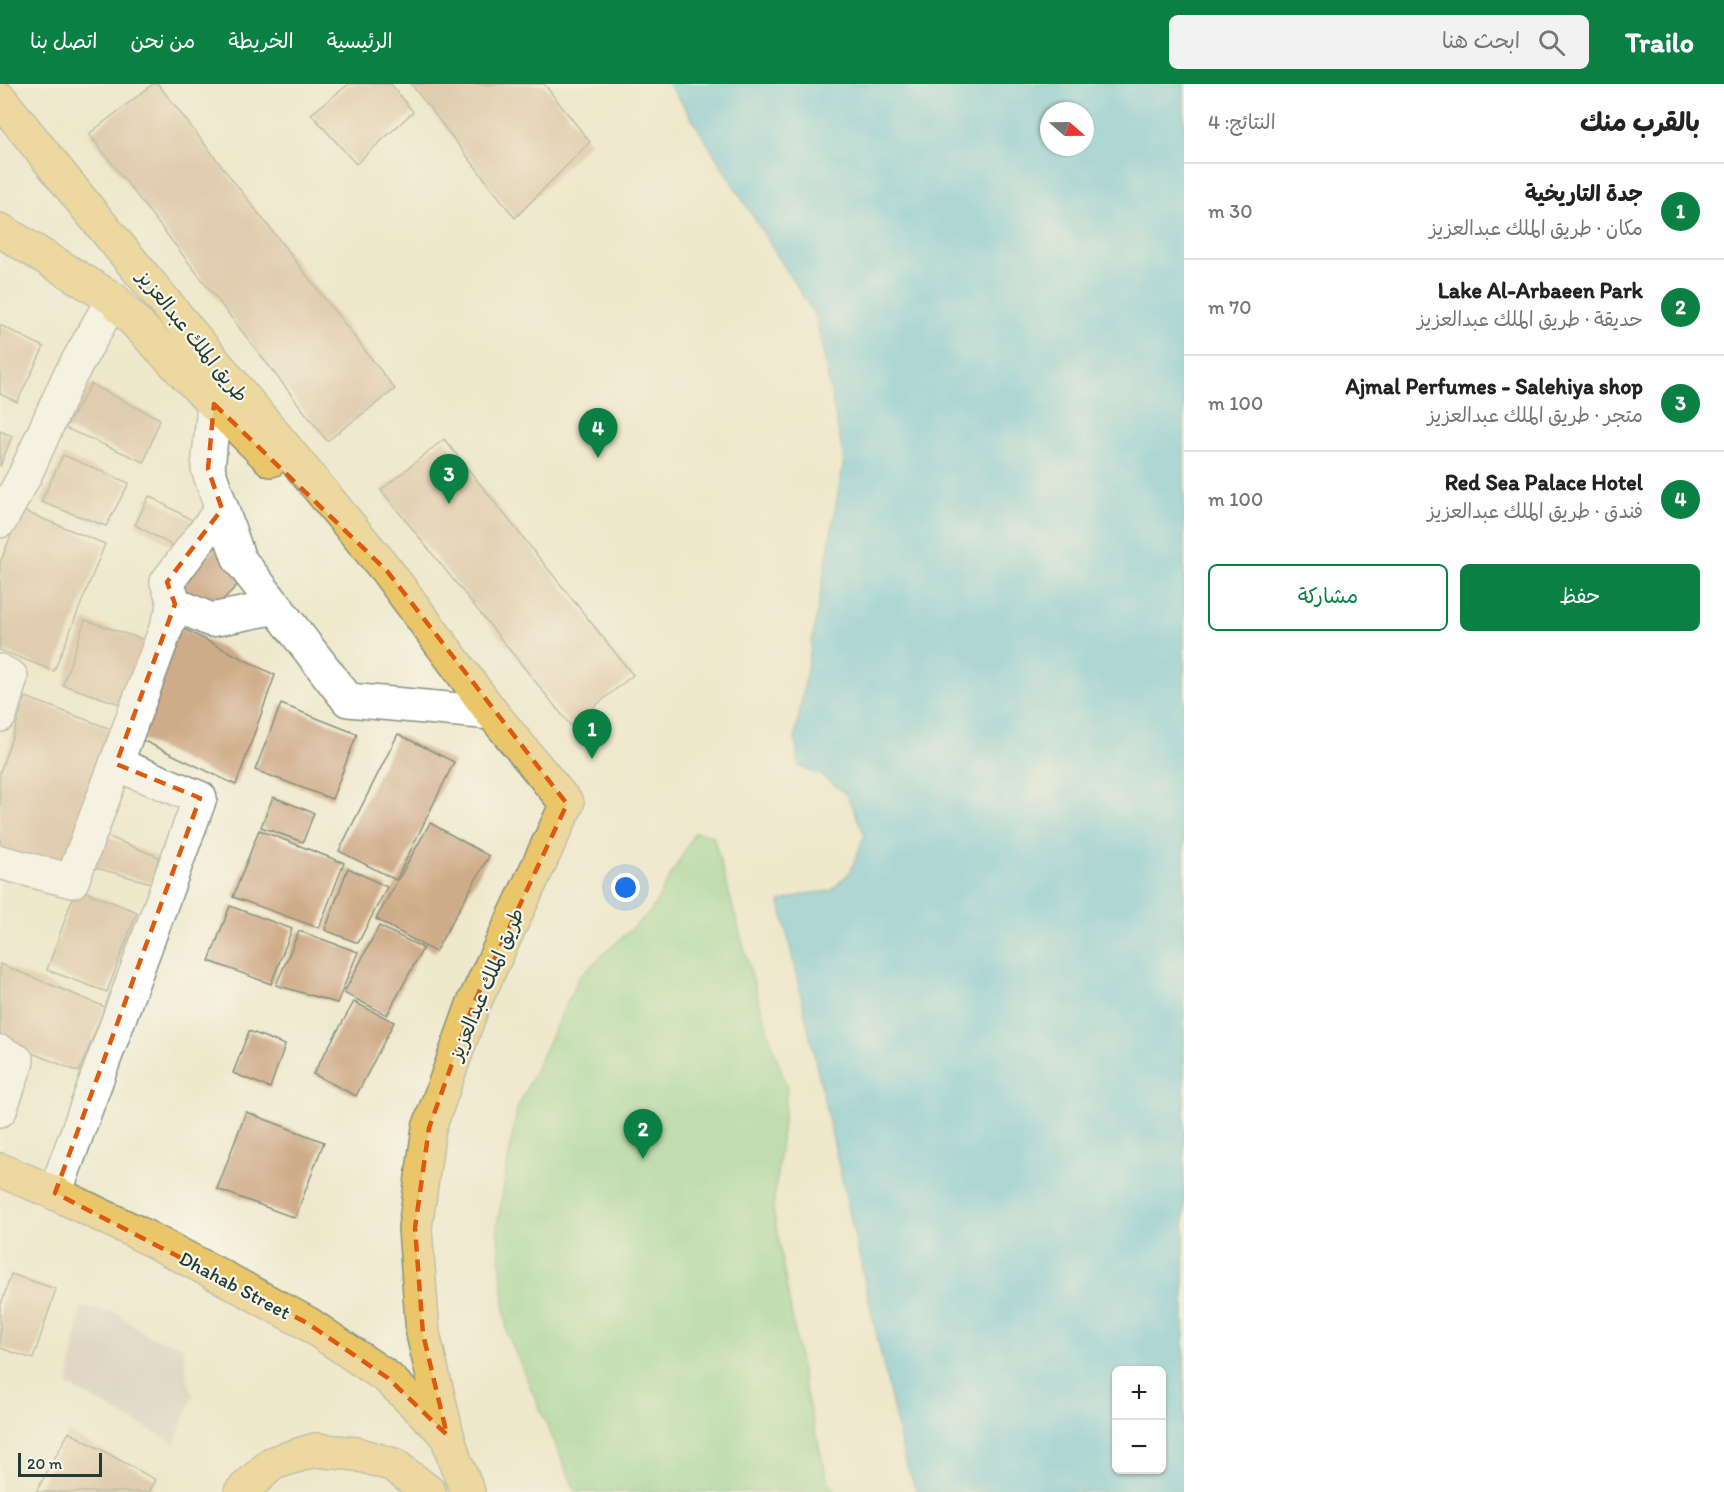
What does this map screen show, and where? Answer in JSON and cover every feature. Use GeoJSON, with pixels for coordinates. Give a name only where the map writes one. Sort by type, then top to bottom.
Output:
{"type":"FeatureCollection","features":[{"type":"Feature","properties":{"kind":"main road","name":"طريق الملك عبدالعزيز"},"geometry":{"type":"LineString","coordinates":[[0,99],[387,572],[492,713],[567,804],[472,1005],[429,1128],[415,1228],[423,1334],[447,1435],[468,1492]]}},
{"type":"Feature","properties":{"kind":"main road","name":"طريق الملك عبدالعزيز"},"geometry":{"type":"LineString","coordinates":[[0,230],[113,299],[214,404],[387,572]]}},
{"type":"Feature","properties":{"kind":"main road","name":"Dhahab Street"},"geometry":{"type":"LineString","coordinates":[[0,1170],[55,1193],[156,1242],[307,1323],[388,1378],[447,1435]]}},
{"type":"Feature","properties":{"kind":"main road"},"geometry":{"type":"LineString","coordinates":[[241,1492],[273,1463],[315,1450],[357,1454],[394,1465],[429,1492]]}},
{"type":"Feature","properties":{"kind":"street"},"geometry":{"type":"LineString","coordinates":[[0,521],[24,477],[68,379],[113,299]]}},
{"type":"Feature","properties":{"kind":"street"},"geometry":{"type":"LineString","coordinates":[[214,404],[208,469],[239,559],[348,700],[492,713]]}},
{"type":"Feature","properties":{"kind":"street"},"geometry":{"type":"LineString","coordinates":[[0,862],[72,880],[175,604],[167,582],[222,509]]}},
{"type":"Feature","properties":{"kind":"street"},"geometry":{"type":"LineString","coordinates":[[175,604],[211,620],[277,607]]}},
{"type":"Feature","properties":{"kind":"street"},"geometry":{"type":"LineString","coordinates":[[0,671],[11,677],[0,716]]}},
{"type":"Feature","properties":{"kind":"street"},"geometry":{"type":"LineString","coordinates":[[55,1193],[200,798],[116,764]]}},
{"type":"Feature","properties":{"kind":"street"},"geometry":{"type":"LineString","coordinates":[[0,1052],[17,1061],[0,1110]]}},
{"type":"Feature","properties":{"kind":"highlighted area"},"geometry":{"type":"Polygon","coordinates":[[[214,404],[387,571],[567,804],[473,1005],[429,1128],[415,1228],[423,1334],[447,1435],[388,1378],[307,1323],[55,1193],[200,798],[116,764],[175,604],[167,582],[222,509],[208,469],[214,404]]]}},
{"type":"Feature","properties":{"kind":"shaded area"},"geometry":{"type":"Polygon","coordinates":[[[81,1307],[117,1313],[148,1336],[182,1346],[187,1378],[193,1396],[175,1444],[68,1385],[81,1307]]]}},
{"type":"Feature","properties":{"kind":"green space"},"geometry":{"type":"Polygon","coordinates":[[[695,832],[713,836],[763,1016],[787,1088],[773,1209],[804,1386],[827,1478],[835,1492],[576,1492],[507,1333],[497,1226],[517,1109],[579,977],[651,911],[695,832]]]}},
{"type":"Feature","properties":{"kind":"water"},"geometry":{"type":"Polygon","coordinates":[[[668,84],[1184,84],[1184,1492],[917,1492],[905,1462],[780,902],[805,894],[831,891],[850,872],[865,835],[846,794],[821,775],[799,767],[795,737],[844,460],[816,317],[668,84]]]}},
{"type":"Feature","properties":{"kind":"building"},"geometry":{"type":"Polygon","coordinates":[[[153,84],[158,84],[395,389],[327,441],[89,134],[153,84]]]}},
{"type":"Feature","properties":{"kind":"building"},"geometry":{"type":"Polygon","coordinates":[[[349,84],[391,84],[413,112],[356,164],[311,114],[349,84]]]}},
{"type":"Feature","properties":{"kind":"building"},"geometry":{"type":"Polygon","coordinates":[[[411,84],[544,84],[590,142],[515,218],[411,84]]]}},
{"type":"Feature","properties":{"kind":"building"},"geometry":{"type":"Polygon","coordinates":[[[0,325],[44,347],[17,402],[0,394],[0,325]]]}},
{"type":"Feature","properties":{"kind":"building"},"geometry":{"type":"Polygon","coordinates":[[[91,384],[160,419],[144,462],[65,428],[91,384]]]}},
{"type":"Feature","properties":{"kind":"building"},"geometry":{"type":"Polygon","coordinates":[[[0,431],[12,436],[0,467],[0,431]]]}},
{"type":"Feature","properties":{"kind":"building"},"geometry":{"type":"Polygon","coordinates":[[[444,439],[633,675],[571,726],[381,490],[444,439]]]}},
{"type":"Feature","properties":{"kind":"building"},"geometry":{"type":"Polygon","coordinates":[[[63,455],[129,483],[106,526],[41,502],[63,455]]]}},
{"type":"Feature","properties":{"kind":"building"},"geometry":{"type":"Polygon","coordinates":[[[149,496],[192,520],[175,547],[135,525],[149,496]]]}},
{"type":"Feature","properties":{"kind":"building"},"geometry":{"type":"Polygon","coordinates":[[[21,510],[105,544],[54,671],[0,650],[0,563],[21,510]]]}},
{"type":"Feature","properties":{"kind":"building"},"geometry":{"type":"Polygon","coordinates":[[[216,547],[245,577],[211,612],[179,582],[216,547]]]}},
{"type":"Feature","properties":{"kind":"building"},"geometry":{"type":"Polygon","coordinates":[[[85,620],[156,644],[135,709],[63,685],[85,620]]]}},
{"type":"Feature","properties":{"kind":"building"},"geometry":{"type":"Polygon","coordinates":[[[178,626],[275,675],[236,785],[138,738],[178,626]]]}},
{"type":"Feature","properties":{"kind":"building"},"geometry":{"type":"Polygon","coordinates":[[[26,697],[116,731],[59,875],[0,855],[0,772],[26,697]]]}},
{"type":"Feature","properties":{"kind":"building"},"geometry":{"type":"Polygon","coordinates":[[[281,704],[357,734],[332,799],[255,770],[281,704]]]}},
{"type":"Feature","properties":{"kind":"building"},"geometry":{"type":"Polygon","coordinates":[[[398,734],[454,762],[396,880],[339,851],[398,734]]]}},
{"type":"Feature","properties":{"kind":"building"},"geometry":{"type":"Polygon","coordinates":[[[273,797],[314,813],[303,842],[261,827],[273,797]]]}},
{"type":"Feature","properties":{"kind":"building"},"geometry":{"type":"Polygon","coordinates":[[[430,823],[489,856],[435,952],[376,919],[430,823]]]}},
{"type":"Feature","properties":{"kind":"building"},"geometry":{"type":"Polygon","coordinates":[[[259,830],[344,863],[319,928],[233,897],[259,830]]]}},
{"type":"Feature","properties":{"kind":"building"},"geometry":{"type":"Polygon","coordinates":[[[99,833],[159,857],[151,883],[86,865],[99,833]]]}},
{"type":"Feature","properties":{"kind":"building"},"geometry":{"type":"Polygon","coordinates":[[[348,868],[387,887],[358,943],[325,930],[348,868]]]}},
{"type":"Feature","properties":{"kind":"building"},"geometry":{"type":"Polygon","coordinates":[[[76,888],[137,912],[107,992],[47,970],[76,888]]]}},
{"type":"Feature","properties":{"kind":"building"},"geometry":{"type":"Polygon","coordinates":[[[230,906],[292,929],[271,984],[209,961],[230,906]]]}},
{"type":"Feature","properties":{"kind":"building"},"geometry":{"type":"Polygon","coordinates":[[[379,926],[423,948],[387,1015],[344,993],[379,926]]]}},
{"type":"Feature","properties":{"kind":"building"},"geometry":{"type":"Polygon","coordinates":[[[299,931],[358,952],[337,1003],[276,985],[299,931]]]}},
{"type":"Feature","properties":{"kind":"building"},"geometry":{"type":"Polygon","coordinates":[[[0,964],[105,1007],[79,1072],[0,1040],[0,964]]]}},
{"type":"Feature","properties":{"kind":"building"},"geometry":{"type":"Polygon","coordinates":[[[354,1002],[394,1022],[356,1096],[313,1074],[354,1002]]]}},
{"type":"Feature","properties":{"kind":"building"},"geometry":{"type":"Polygon","coordinates":[[[249,1031],[285,1045],[270,1088],[233,1073],[249,1031]]]}},
{"type":"Feature","properties":{"kind":"building"},"geometry":{"type":"Polygon","coordinates":[[[246,1112],[324,1142],[295,1218],[217,1189],[246,1112]]]}},
{"type":"Feature","properties":{"kind":"building"},"geometry":{"type":"Polygon","coordinates":[[[11,1274],[56,1289],[33,1359],[0,1348],[0,1308],[11,1274]]]}},
{"type":"Feature","properties":{"kind":"building"},"geometry":{"type":"Polygon","coordinates":[[[69,1432],[156,1480],[149,1492],[36,1492],[69,1432]]]}},
{"type":"Feature","properties":{"kind":"place","name":"Red Sea Palace Hotel"},"geometry":{"type":"Point","coordinates":[598,458]}},
{"type":"Feature","properties":{"kind":"place","name":"Ajmal Perfumes - Salehiya shop"},"geometry":{"type":"Point","coordinates":[449,504]}},
{"type":"Feature","properties":{"kind":"place","name":"جدة التاريخية"},"geometry":{"type":"Point","coordinates":[592,759]}},
{"type":"Feature","properties":{"kind":"place","name":"Lake Al-Arbaeen Park"},"geometry":{"type":"Point","coordinates":[643,1159]}}]}
